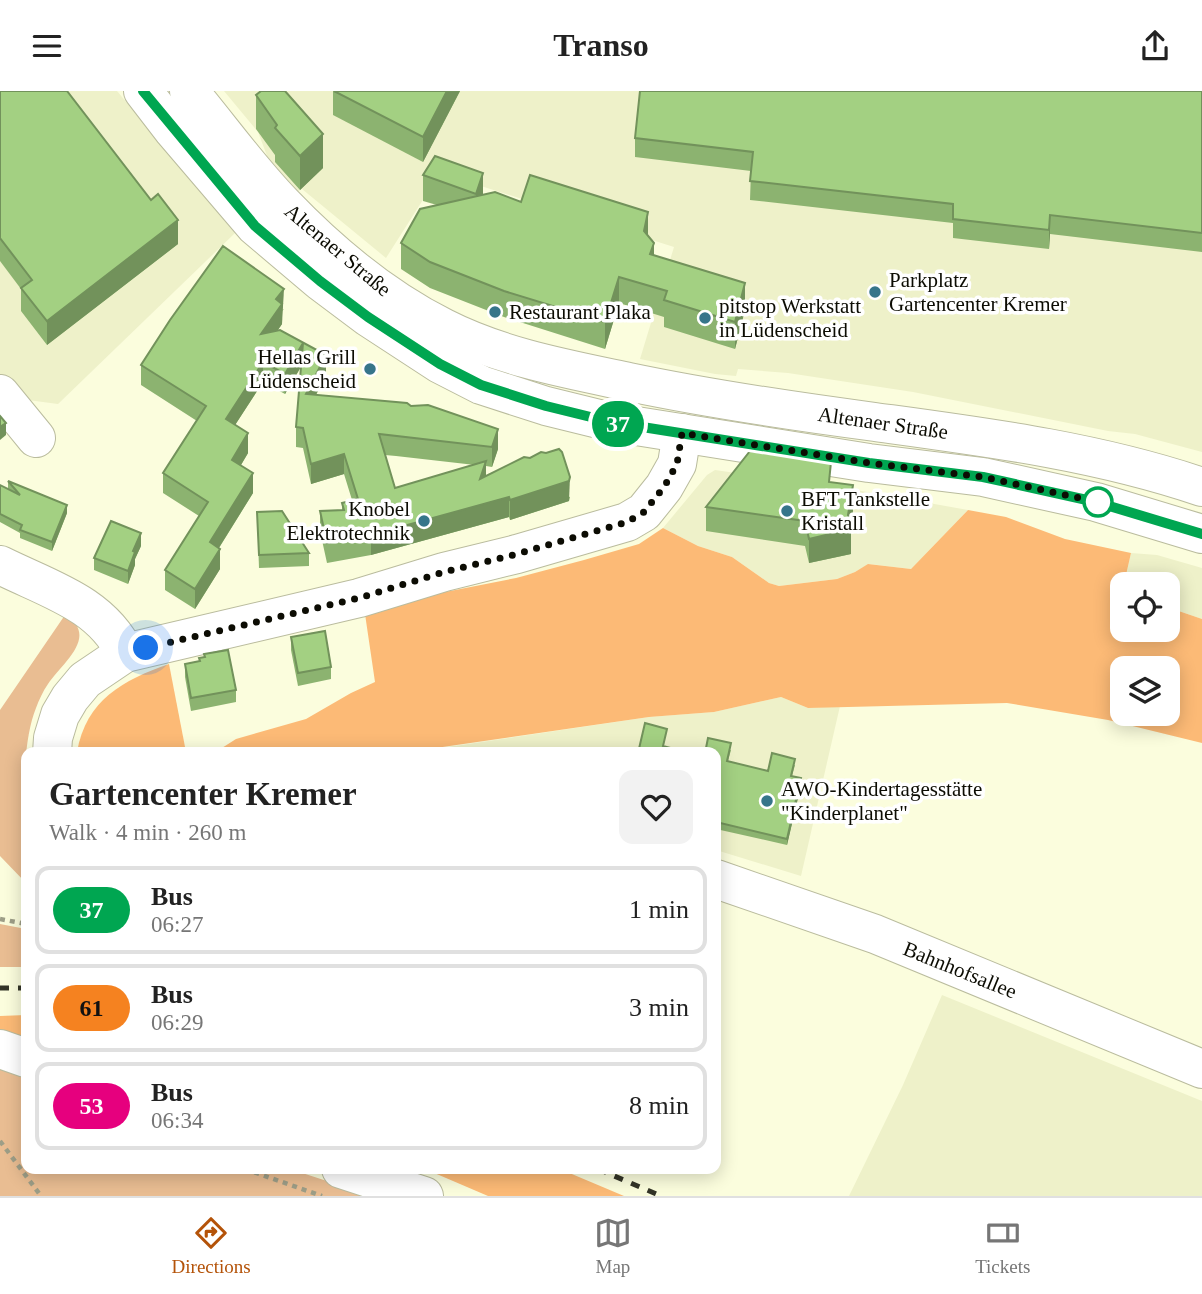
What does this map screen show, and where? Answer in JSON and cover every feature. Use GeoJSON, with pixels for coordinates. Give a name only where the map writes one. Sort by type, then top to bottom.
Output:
{"type":"FeatureCollection","features":[{"type":"Feature","properties":{"kind":"main road","name":"Altenaer Straße"},"geometry":{"type":"LineString","coordinates":[[189,91],[281,202],[361,275],[443,328],[489,347],[555,365],[689,394],[995,438],[1170,476],[1202,487]]}},
{"type":"Feature","properties":{"kind":"main road","name":"Altenaer Straße"},"geometry":{"type":"LineString","coordinates":[[157,96],[255,226],[368,317],[440,364],[481,385],[546,406],[611,422],[869,463],[983,477],[1096,502],[1202,534]]}},
{"type":"Feature","properties":{"kind":"main road"},"geometry":{"type":"LineString","coordinates":[[0,394],[36,438]]}},
{"type":"Feature","properties":{"kind":"main road"},"geometry":{"type":"LineString","coordinates":[[52,747],[60,715],[70,698],[85,680],[125,653],[359,598],[627,522],[644,512],[664,487],[677,464],[689,394]]}},
{"type":"Feature","properties":{"kind":"main road"},"geometry":{"type":"LineString","coordinates":[[983,477],[995,438]]}},
{"type":"Feature","properties":{"kind":"main road"},"geometry":{"type":"LineString","coordinates":[[0,565],[92,611],[111,628],[125,653]]}},
{"type":"Feature","properties":{"kind":"main road","name":"Bahnhofsallee"},"geometry":{"type":"LineString","coordinates":[[721,880],[875,934],[1202,1069]]}},
{"type":"Feature","properties":{"kind":"main road"},"geometry":{"type":"LineString","coordinates":[[0,1049],[21,1056]]}},
{"type":"Feature","properties":{"kind":"main road"},"geometry":{"type":"LineString","coordinates":[[356,1174],[424,1196]]}},
{"type":"Feature","properties":{"kind":"path"},"geometry":{"type":"LineString","coordinates":[[0,919],[21,923]]}},
{"type":"Feature","properties":{"kind":"path"},"geometry":{"type":"LineString","coordinates":[[0,1141],[21,1169]]}},
{"type":"Feature","properties":{"kind":"path"},"geometry":{"type":"LineString","coordinates":[[25,1174],[41,1196]]}},
{"type":"Feature","properties":{"kind":"path"},"geometry":{"type":"LineString","coordinates":[[259,1174],[323,1196]]}},
{"type":"Feature","properties":{"kind":"shaded area"},"geometry":{"type":"Polygon","coordinates":[[[0,91],[117,91],[235,233],[58,404],[28,400],[16,395],[0,375],[0,91]]]}},
{"type":"Feature","properties":{"kind":"shaded area"},"geometry":{"type":"Polygon","coordinates":[[[224,91],[1202,91],[1202,452],[1135,434],[913,392],[788,373],[738,369],[736,376],[715,374],[640,359],[674,247],[440,173],[386,258],[302,189],[297,192],[269,161],[258,132],[224,91]]]}},
{"type":"Feature","properties":{"kind":"shaded area"},"geometry":{"type":"Polygon","coordinates":[[[715,470],[856,490],[968,510],[911,569],[869,564],[837,579],[779,586],[769,583],[732,557],[698,546],[663,528],[707,475],[715,470]]]}},
{"type":"Feature","properties":{"kind":"shaded area"},"geometry":{"type":"Polygon","coordinates":[[[968,510],[1006,517],[1065,539],[1131,553],[1127,572],[1110,572],[1110,642],[1180,642],[1180,611],[1202,619],[1202,743],[1133,726],[1180,726],[1180,656],[1110,656],[1110,720],[1007,703],[808,708],[781,697],[714,712],[649,717],[442,747],[223,747],[236,739],[306,719],[375,682],[365,614],[435,594],[516,578],[584,560],[639,544],[663,528],[698,546],[732,557],[769,583],[779,586],[837,579],[868,564],[911,569],[968,510]]]}},
{"type":"Feature","properties":{"kind":"shaded area"},"geometry":{"type":"Polygon","coordinates":[[[1131,553],[1157,555],[1202,568],[1202,619],[1180,611],[1180,572],[1127,572],[1131,553]]]}},
{"type":"Feature","properties":{"kind":"shaded area"},"geometry":{"type":"Polygon","coordinates":[[[65,615],[75,623],[79,641],[41,696],[30,726],[27,747],[21,747],[21,878],[0,856],[0,710],[65,615]]]}},
{"type":"Feature","properties":{"kind":"shaded area"},"geometry":{"type":"Polygon","coordinates":[[[169,664],[185,747],[78,747],[89,719],[98,706],[122,685],[169,664]]]}},
{"type":"Feature","properties":{"kind":"shaded area","name":"AWO-Kindertagesstätte \"Kinderplanet\""},"geometry":{"type":"Polygon","coordinates":[[[781,697],[808,708],[840,706],[801,876],[721,852],[721,747],[448,747],[649,717],[714,712],[781,697]]]}},
{"type":"Feature","properties":{"kind":"shaded area"},"geometry":{"type":"Polygon","coordinates":[[[0,924],[21,928],[21,967],[0,967],[0,924]]]}},
{"type":"Feature","properties":{"kind":"shaded area"},"geometry":{"type":"Polygon","coordinates":[[[942,995],[1202,1101],[1202,1196],[849,1196],[903,1085],[942,995]]]}},
{"type":"Feature","properties":{"kind":"shaded area"},"geometry":{"type":"Polygon","coordinates":[[[21,1015],[21,1037],[0,1032],[0,1016],[21,1015]]]}},
{"type":"Feature","properties":{"kind":"shaded area"},"geometry":{"type":"Polygon","coordinates":[[[0,1066],[21,1072],[21,1174],[305,1174],[373,1196],[0,1196],[0,1066]]]}},
{"type":"Feature","properties":{"kind":"shaded area"},"geometry":{"type":"Polygon","coordinates":[[[437,1174],[572,1174],[624,1196],[488,1196],[437,1174]]]}},
{"type":"Feature","properties":{"kind":"building"},"geometry":{"type":"Polygon","coordinates":[[[0,91],[67,91],[151,200],[158,194],[178,220],[47,321],[21,288],[32,280],[0,238],[0,91]]]}},
{"type":"Feature","properties":{"kind":"building"},"geometry":{"type":"Polygon","coordinates":[[[261,91],[285,91],[323,134],[300,156],[275,128],[277,125],[256,95],[261,91]]]}},
{"type":"Feature","properties":{"kind":"building"},"geometry":{"type":"Polygon","coordinates":[[[334,91],[447,91],[423,137],[334,91]]]}},
{"type":"Feature","properties":{"kind":"building"},"geometry":{"type":"Polygon","coordinates":[[[640,91],[1202,91],[1202,233],[1050,215],[1049,230],[953,219],[953,204],[750,181],[753,152],[635,138],[640,91]]]}},
{"type":"Feature","properties":{"kind":"building"},"geometry":{"type":"Polygon","coordinates":[[[435,156],[483,173],[476,194],[423,175],[435,156]]]}},
{"type":"Feature","properties":{"kind":"building"},"geometry":{"type":"Polygon","coordinates":[[[530,175],[648,212],[644,231],[654,243],[650,254],[745,283],[735,322],[664,300],[667,291],[619,277],[605,322],[504,291],[430,262],[401,243],[420,209],[495,192],[521,202],[530,175]]]}},
{"type":"Feature","properties":{"kind":"building"},"geometry":{"type":"Polygon","coordinates":[[[223,246],[284,289],[276,299],[282,304],[261,334],[280,330],[326,355],[306,394],[407,403],[411,406],[428,405],[498,429],[492,447],[379,434],[395,488],[486,461],[480,479],[524,457],[530,458],[541,452],[559,449],[570,477],[569,481],[510,500],[509,497],[371,535],[327,543],[320,511],[344,510],[342,503],[358,499],[344,454],[311,464],[303,428],[296,427],[303,343],[285,374],[263,362],[226,419],[248,433],[232,460],[253,473],[210,542],[220,549],[195,589],[165,570],[208,502],[163,473],[206,406],[141,365],[223,246]]]}},
{"type":"Feature","properties":{"kind":"building"},"geometry":{"type":"Polygon","coordinates":[[[0,416],[6,423],[0,427],[0,416]]]}},
{"type":"Feature","properties":{"kind":"building"},"geometry":{"type":"Polygon","coordinates":[[[750,451],[831,462],[829,482],[853,485],[848,515],[851,529],[809,539],[805,521],[706,507],[750,451]]]}},
{"type":"Feature","properties":{"kind":"building"},"geometry":{"type":"Polygon","coordinates":[[[8,481],[67,505],[52,542],[20,530],[22,525],[0,514],[0,485],[20,495],[8,481]]]}},
{"type":"Feature","properties":{"kind":"building"},"geometry":{"type":"Polygon","coordinates":[[[282,511],[309,553],[259,555],[257,512],[282,511]]]}},
{"type":"Feature","properties":{"kind":"building"},"geometry":{"type":"Polygon","coordinates":[[[111,521],[141,533],[128,571],[94,558],[111,521]]]}},
{"type":"Feature","properties":{"kind":"building"},"geometry":{"type":"Polygon","coordinates":[[[325,631],[331,667],[298,673],[291,637],[325,631]]]}},
{"type":"Feature","properties":{"kind":"building"},"geometry":{"type":"Polygon","coordinates":[[[228,650],[236,690],[191,698],[185,664],[200,661],[199,658],[205,657],[204,654],[228,650]]]}},
{"type":"Feature","properties":{"kind":"building"},"geometry":{"type":"Polygon","coordinates":[[[645,723],[667,729],[663,746],[667,747],[639,747],[645,723]]]}},
{"type":"Feature","properties":{"kind":"building"},"geometry":{"type":"Polygon","coordinates":[[[708,738],[731,743],[727,761],[768,771],[772,753],[795,759],[791,776],[801,778],[787,839],[721,823],[721,747],[706,747],[708,738]]]}},
{"type":"Feature","properties":{"kind":"railway"},"geometry":{"type":"LineString","coordinates":[[0,988],[21,988]]}},
{"type":"Feature","properties":{"kind":"railway"},"geometry":{"type":"LineString","coordinates":[[610,1174],[661,1196]]}},
{"type":"Feature","properties":{"kind":"bus line","name":"37"},"geometry":{"type":"LineString","coordinates":[[143,91],[255,226],[368,317],[440,364],[481,385],[546,406],[611,422],[869,463],[983,477],[1096,502],[1202,534]]}},
{"type":"Feature","properties":{"kind":"place","name":"Parkplatz Gartencenter Kremer"},"geometry":{"type":"Point","coordinates":[875,292]}},
{"type":"Feature","properties":{"kind":"place","name":"Restaurant Plaka"},"geometry":{"type":"Point","coordinates":[495,312]}},
{"type":"Feature","properties":{"kind":"place","name":"pitstop Werkstatt in Lüdenscheid"},"geometry":{"type":"Point","coordinates":[705,318]}},
{"type":"Feature","properties":{"kind":"place","name":"Hellas Grill Lüdenscheid"},"geometry":{"type":"Point","coordinates":[370,369]}},
{"type":"Feature","properties":{"kind":"place","name":"BFT Tankstelle Kristall"},"geometry":{"type":"Point","coordinates":[787,511]}},
{"type":"Feature","properties":{"kind":"place","name":"Knobel Elektrotechnik"},"geometry":{"type":"Point","coordinates":[424,521]}},
{"type":"Feature","properties":{"kind":"place","name":"AWO-Kindertagesstätte \"Kinderplanet\""},"geometry":{"type":"Point","coordinates":[767,801]}},
{"type":"Feature","properties":{"kind":"route"},"geometry":{"type":"LineString","coordinates":[[146,648],[359,598],[627,522],[644,512],[664,487],[677,464],[682,433],[869,463],[983,477],[1098,502]]}}]}
